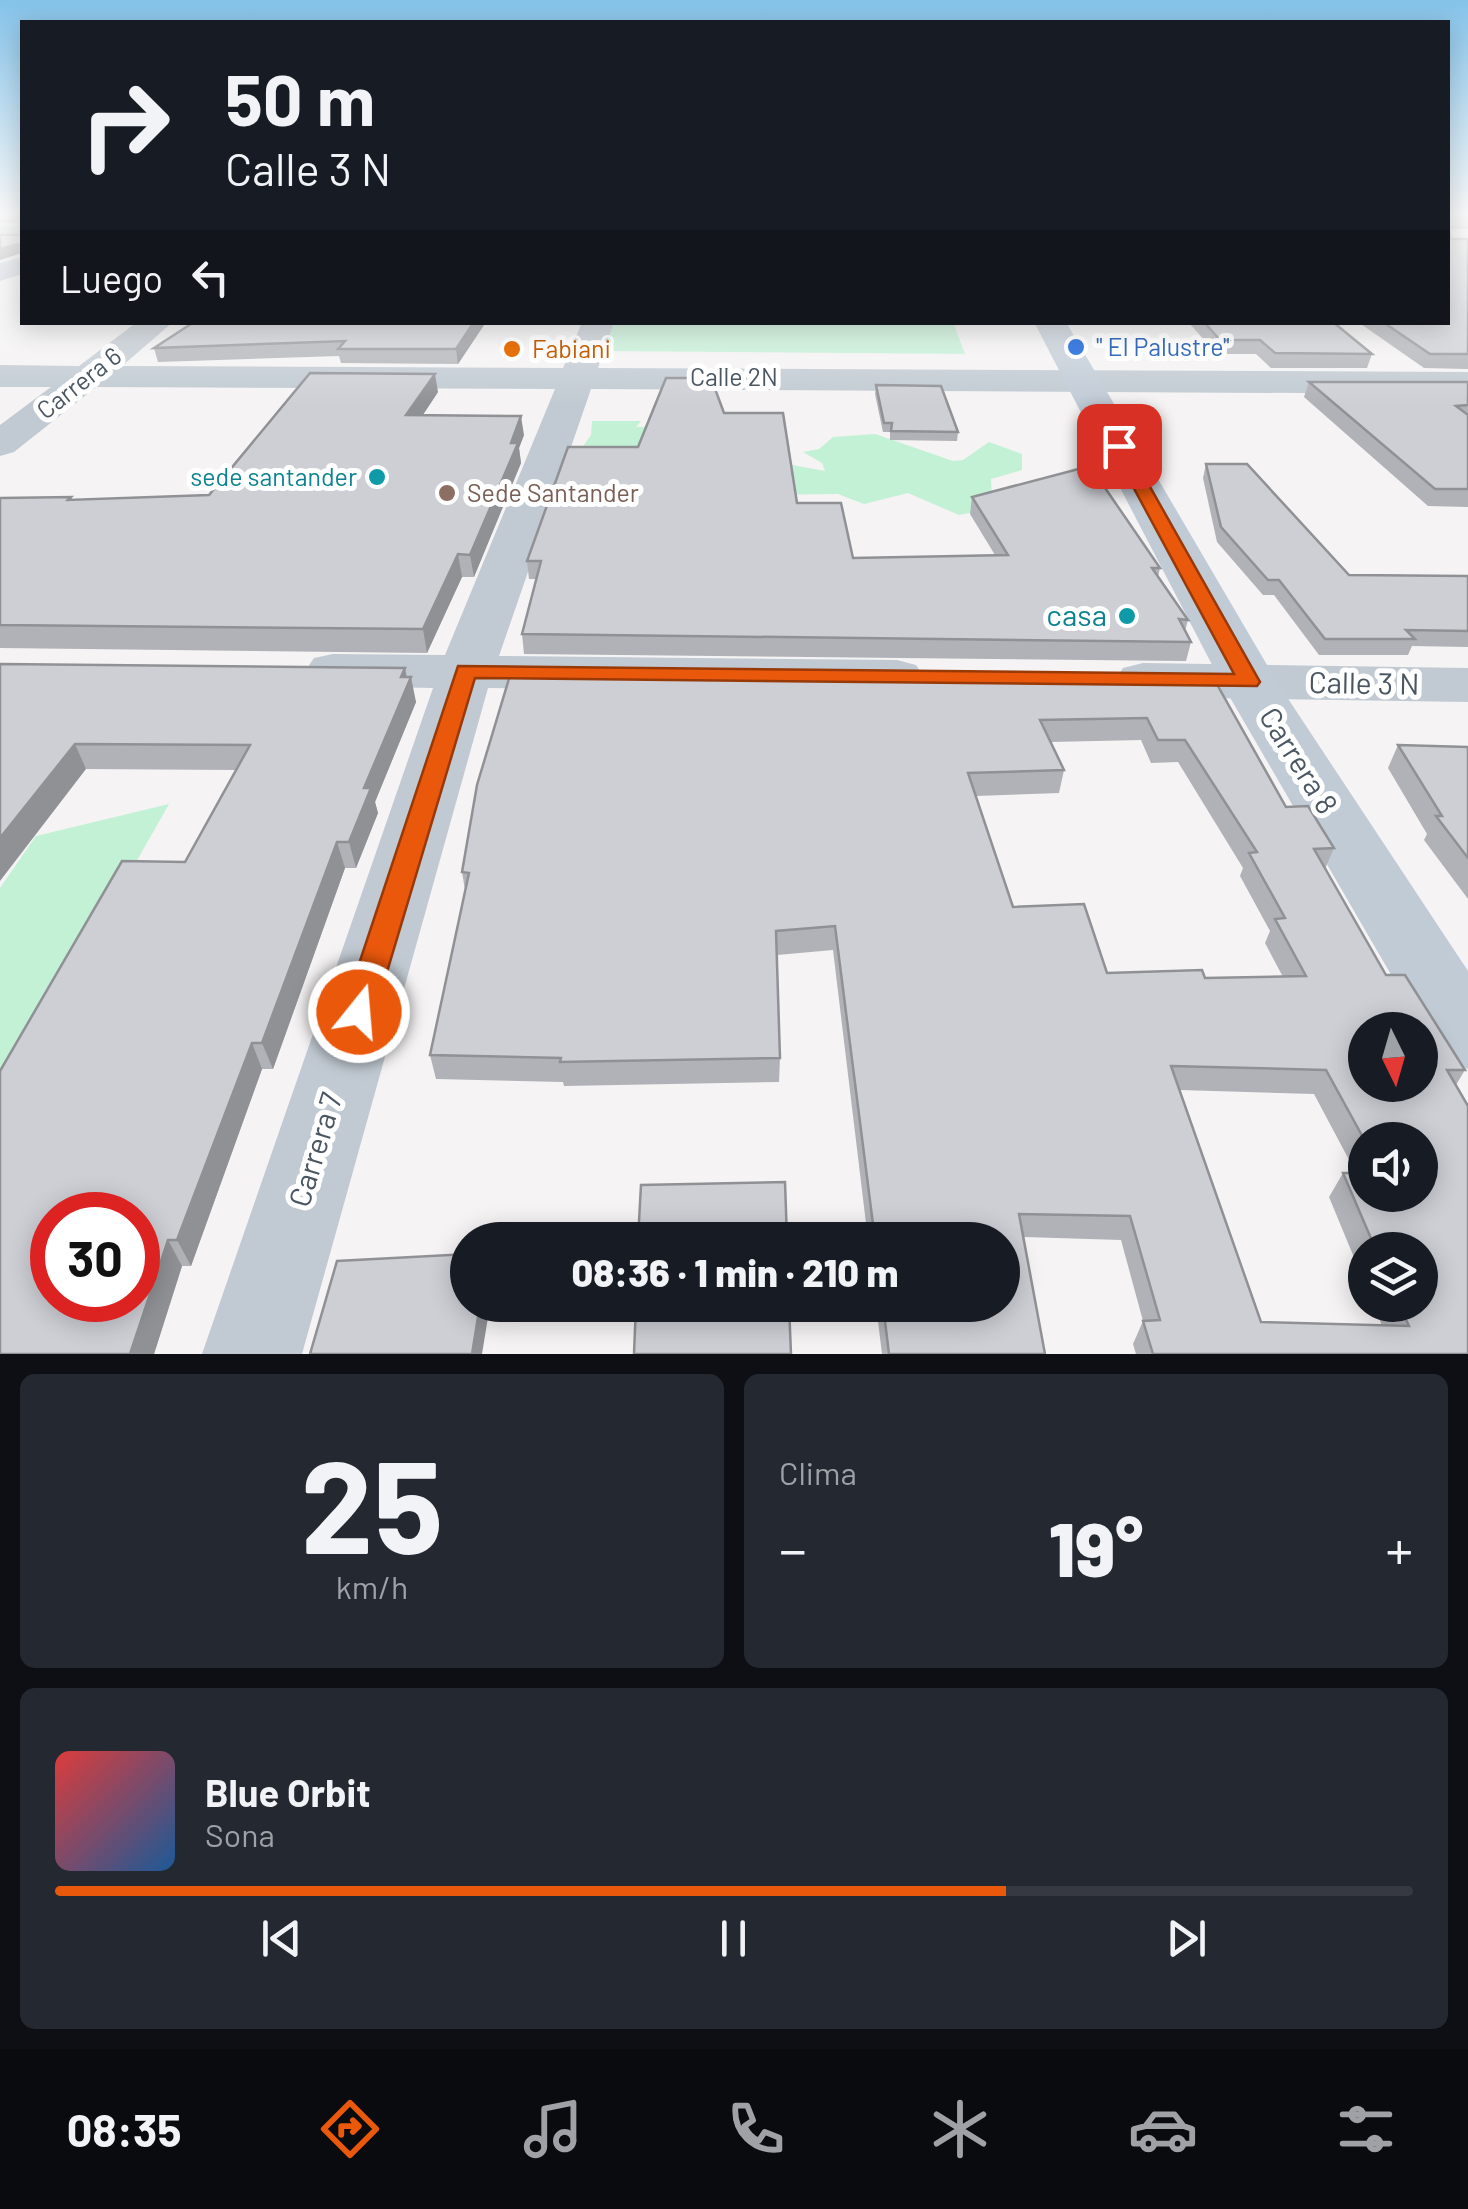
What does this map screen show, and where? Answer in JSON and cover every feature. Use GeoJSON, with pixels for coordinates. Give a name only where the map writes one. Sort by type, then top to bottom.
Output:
{"type":"FeatureCollection","features":[{"type":"Feature","properties":{"kind":"street","name":"Carrera 6"},"geometry":{"type":"LineString","coordinates":[[0,444],[154,325]]}},
{"type":"Feature","properties":{"kind":"street","name":"Carrera 8"},"geometry":{"type":"LineString","coordinates":[[1052,325],[1249,682],[1468,1036]]}},
{"type":"Feature","properties":{"kind":"street","name":"Calle 2N"},"geometry":{"type":"LineString","coordinates":[[0,376],[87,376],[587,349],[1082,379],[1468,383]]}},
{"type":"Feature","properties":{"kind":"street","name":"Carrera 7"},"geometry":{"type":"LineString","coordinates":[[252,1354],[466,671],[587,349]]}},
{"type":"Feature","properties":{"kind":"street"},"geometry":{"type":"LineString","coordinates":[[1372,352],[1414,382]]}},
{"type":"Feature","properties":{"kind":"street"},"geometry":{"type":"LineString","coordinates":[[291,670],[956,678]]}},
{"type":"Feature","properties":{"kind":"street","name":"Calle 3 N"},"geometry":{"type":"LineString","coordinates":[[1092,680],[1468,685]]}},
{"type":"Feature","properties":{"kind":"green space"},"geometry":{"type":"Polygon","coordinates":[[[608,325],[954,325],[965,354],[600,351],[608,325]]]}},
{"type":"Feature","properties":{"kind":"green space"},"geometry":{"type":"Polygon","coordinates":[[[592,421],[641,421],[636,427],[688,426],[683,462],[581,449],[591,435],[592,421]]]}},
{"type":"Feature","properties":{"kind":"green space"},"geometry":{"type":"Polygon","coordinates":[[[875,434],[953,461],[963,460],[989,442],[1022,454],[1022,470],[991,479],[992,498],[983,510],[959,515],[908,493],[864,504],[838,494],[760,495],[770,474],[792,465],[825,471],[822,463],[803,452],[819,449],[833,437],[875,434]]]}},
{"type":"Feature","properties":{"kind":"green space"},"geometry":{"type":"Polygon","coordinates":[[[169,804],[0,1102],[0,888],[36,836],[169,804]]]}},
{"type":"Feature","properties":{"kind":"building"},"geometry":{"type":"Polygon","coordinates":[[[1450,278],[1468,278],[1468,354],[1430,354],[1387,325],[1450,325],[1450,278]]]}},
{"type":"Feature","properties":{"kind":"building"},"geometry":{"type":"Polygon","coordinates":[[[189,325],[472,325],[456,349],[338,349],[345,341],[154,348],[189,325]]]}},
{"type":"Feature","properties":{"kind":"building"},"geometry":{"type":"Polygon","coordinates":[[[1207,325],[1337,325],[1372,354],[1275,353],[1260,340],[1220,340],[1207,325]]]}},
{"type":"Feature","properties":{"kind":"building"},"geometry":{"type":"Polygon","coordinates":[[[310,373],[435,374],[406,415],[521,416],[511,443],[518,443],[470,555],[458,554],[423,629],[0,625],[0,498],[209,495],[310,373]]]}},
{"type":"Feature","properties":{"kind":"building"},"geometry":{"type":"Polygon","coordinates":[[[666,378],[711,378],[724,413],[783,413],[797,503],[841,503],[853,558],[1008,555],[972,497],[1090,466],[1160,568],[1152,568],[1188,620],[1179,619],[1191,642],[522,634],[541,561],[527,561],[568,447],[638,447],[666,378]]]}},
{"type":"Feature","properties":{"kind":"building"},"geometry":{"type":"Polygon","coordinates":[[[1309,382],[1468,382],[1468,405],[1456,406],[1468,415],[1468,489],[1435,489],[1309,382]]]}},
{"type":"Feature","properties":{"kind":"building"},"geometry":{"type":"Polygon","coordinates":[[[876,385],[941,386],[958,432],[891,431],[892,423],[884,423],[876,385]]]}},
{"type":"Feature","properties":{"kind":"building"},"geometry":{"type":"Polygon","coordinates":[[[1206,464],[1247,464],[1349,575],[1468,576],[1468,631],[1406,630],[1415,639],[1325,639],[1279,580],[1268,580],[1221,527],[1206,464]]]}},
{"type":"Feature","properties":{"kind":"building"},"geometry":{"type":"Polygon","coordinates":[[[0,664],[405,668],[401,677],[411,677],[364,788],[371,788],[349,842],[337,842],[262,1043],[252,1043],[177,1240],[168,1240],[160,1264],[160,1192],[30,1192],[30,1322],[141,1322],[130,1354],[0,1354],[0,1071],[122,861],[185,862],[250,745],[75,744],[0,838],[0,664]]]}},
{"type":"Feature","properties":{"kind":"building"},"geometry":{"type":"Polygon","coordinates":[[[511,672],[1215,681],[1286,807],[1308,806],[1334,848],[1314,849],[1386,975],[1405,975],[1428,1012],[1348,1012],[1348,1102],[1438,1102],[1438,1027],[1465,1070],[1447,1070],[1468,1106],[1468,1354],[1153,1354],[1143,1321],[1160,1320],[1130,1216],[1019,1214],[1045,1354],[889,1354],[885,1322],[1020,1322],[1020,1222],[873,1222],[835,926],[776,931],[780,1058],[560,1062],[561,1058],[430,1055],[469,873],[462,872],[477,785],[511,672]],[[1147,718],[1040,720],[1064,770],[968,773],[1013,907],[1084,904],[1107,973],[1202,970],[1205,978],[1306,976],[1275,919],[1285,918],[1249,853],[1257,852],[1185,740],[1158,740],[1147,718]],[[1171,1066],[1261,1322],[1409,1326],[1407,1322],[1438,1322],[1438,1232],[1368,1232],[1360,1212],[1438,1212],[1438,1122],[1355,1122],[1326,1070],[1171,1066]]]}},
{"type":"Feature","properties":{"kind":"building"},"geometry":{"type":"Polygon","coordinates":[[[1398,745],[1468,747],[1468,858],[1436,816],[1442,816],[1398,745]]]}},
{"type":"Feature","properties":{"kind":"building"},"geometry":{"type":"Polygon","coordinates":[[[785,1182],[786,1222],[639,1222],[641,1185],[785,1182]]]}},
{"type":"Feature","properties":{"kind":"building"},"geometry":{"type":"Polygon","coordinates":[[[450,1255],[450,1322],[477,1322],[472,1354],[310,1354],[337,1261],[450,1255]]]}},
{"type":"Feature","properties":{"kind":"building"},"geometry":{"type":"Polygon","coordinates":[[[635,1322],[790,1322],[791,1354],[634,1354],[635,1322]]]}},
{"type":"Feature","properties":{"kind":"place","name":"\" El Palustre\""},"geometry":{"type":"Point","coordinates":[1076,347]}},
{"type":"Feature","properties":{"kind":"place","name":"Fabiani"},"geometry":{"type":"Point","coordinates":[512,349]}},
{"type":"Feature","properties":{"kind":"place","name":"sede santander"},"geometry":{"type":"Point","coordinates":[377,477]}},
{"type":"Feature","properties":{"kind":"place","name":"Sede Santander"},"geometry":{"type":"Point","coordinates":[447,493]}},
{"type":"Feature","properties":{"kind":"place","name":"casa"},"geometry":{"type":"Point","coordinates":[1127,616]}},
{"type":"Feature","properties":{"kind":"route"},"geometry":{"type":"LineString","coordinates":[[359,1012],[466,671],[1249,682],[1119,446]]}}]}
